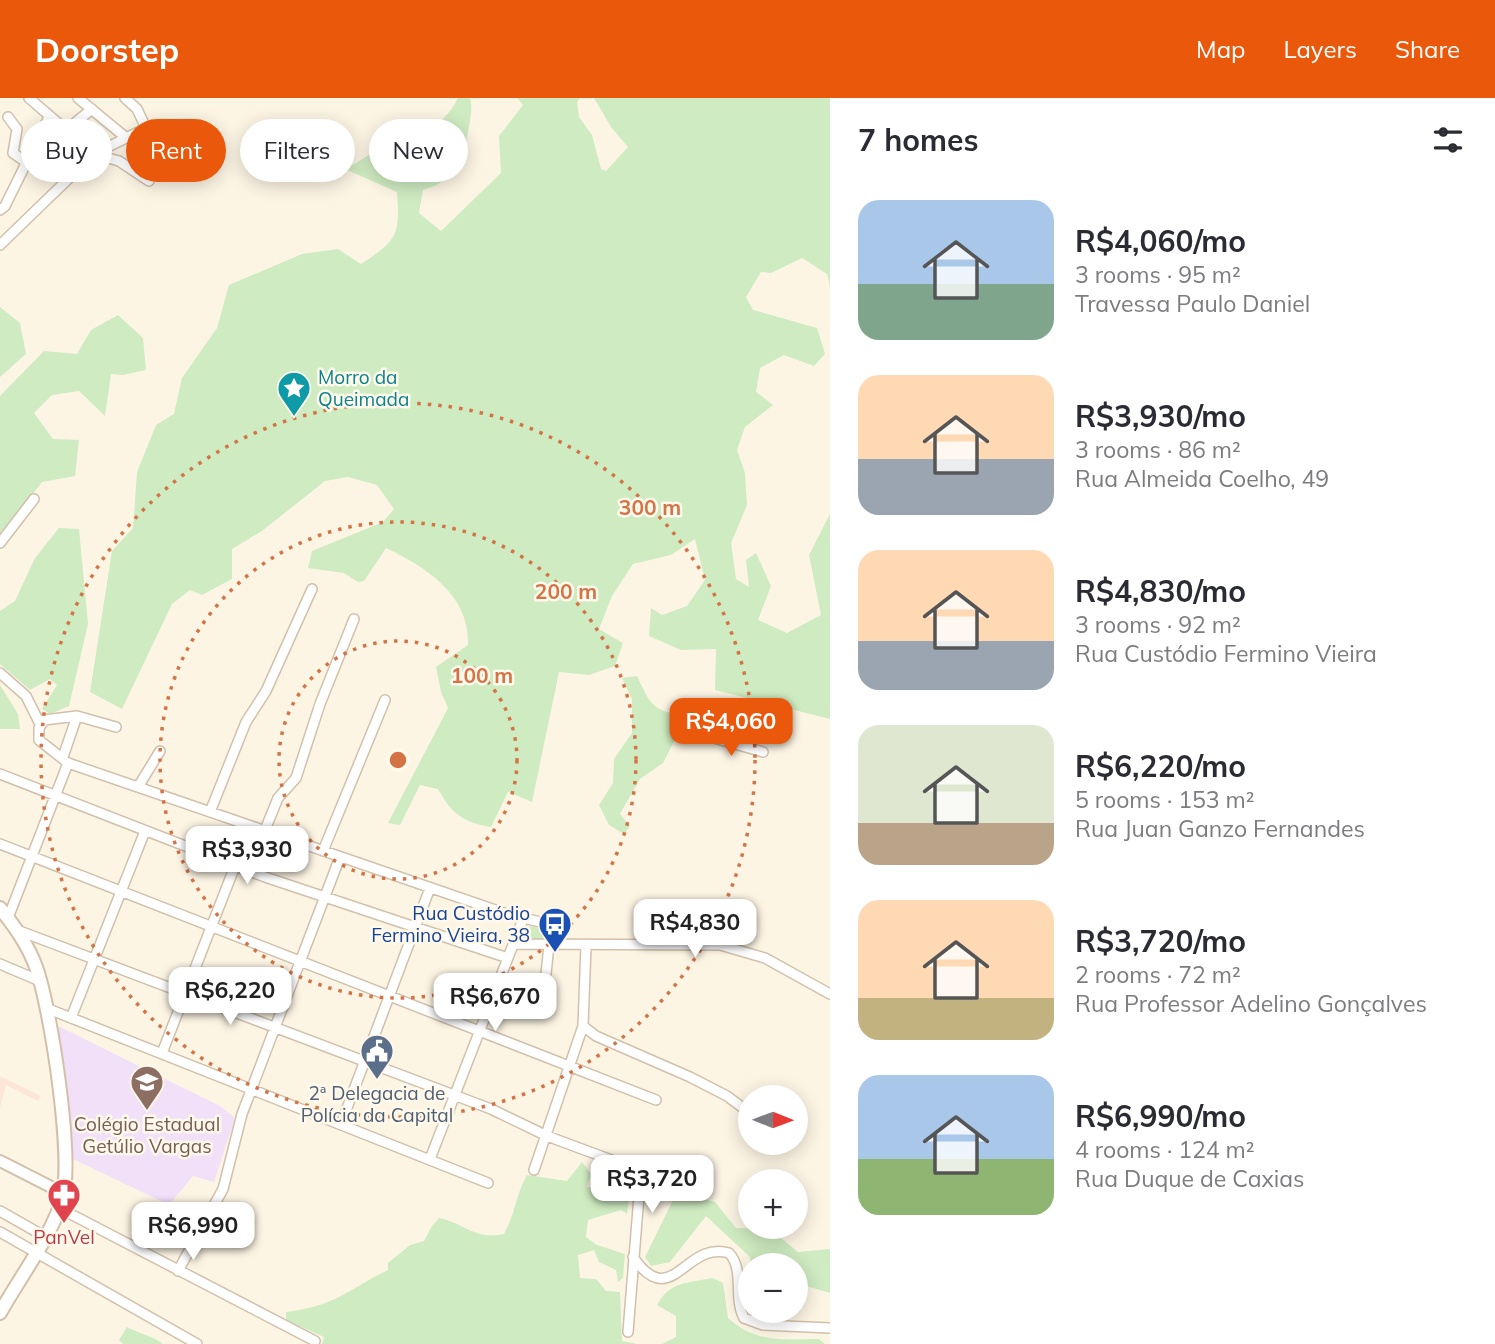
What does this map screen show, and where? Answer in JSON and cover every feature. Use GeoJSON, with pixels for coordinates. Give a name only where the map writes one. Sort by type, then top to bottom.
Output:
{"type":"FeatureCollection","features":[{"type":"Feature","properties":{"kind":"main road"},"geometry":{"type":"LineString","coordinates":[[0,1313],[59,1208],[63,1193],[63,1134],[46,1008],[40,981],[17,930],[4,913]]}},
{"type":"Feature","properties":{"kind":"street"},"geometry":{"type":"LineString","coordinates":[[29,98],[51,119]]}},
{"type":"Feature","properties":{"kind":"street"},"geometry":{"type":"LineString","coordinates":[[78,98],[124,136],[112,143]]}},
{"type":"Feature","properties":{"kind":"street"},"geometry":{"type":"LineString","coordinates":[[125,98],[141,119]]}},
{"type":"Feature","properties":{"kind":"street"},"geometry":{"type":"LineString","coordinates":[[79,119],[92,109]]}},
{"type":"Feature","properties":{"kind":"street"},"geometry":{"type":"LineString","coordinates":[[8,117],[17,129],[13,152],[21,158]]}},
{"type":"Feature","properties":{"kind":"street"},"geometry":{"type":"LineString","coordinates":[[0,210],[5,206],[21,172]]}},
{"type":"Feature","properties":{"kind":"street"},"geometry":{"type":"LineString","coordinates":[[0,245],[65,182]]}},
{"type":"Feature","properties":{"kind":"street"},"geometry":{"type":"LineString","coordinates":[[0,542],[34,499]]}},
{"type":"Feature","properties":{"kind":"street"},"geometry":{"type":"LineString","coordinates":[[209,812],[246,722],[266,691],[312,589]]}},
{"type":"Feature","properties":{"kind":"street"},"geometry":{"type":"LineString","coordinates":[[265,830],[278,798],[296,778],[320,704],[354,619]]}},
{"type":"Feature","properties":{"kind":"street"},"geometry":{"type":"LineString","coordinates":[[0,673],[26,696],[40,724],[39,740],[66,760],[430,888],[523,919],[558,926]]}},
{"type":"Feature","properties":{"kind":"street"},"geometry":{"type":"LineString","coordinates":[[323,851],[386,700]]}},
{"type":"Feature","properties":{"kind":"street"},"geometry":{"type":"LineString","coordinates":[[40,724],[52,718],[77,716],[116,727]]}},
{"type":"Feature","properties":{"kind":"street"},"geometry":{"type":"LineString","coordinates":[[4,913],[32,856],[55,796],[77,716]]}},
{"type":"Feature","properties":{"kind":"street"},"geometry":{"type":"LineString","coordinates":[[708,736],[763,752]]}},
{"type":"Feature","properties":{"kind":"street"},"geometry":{"type":"LineString","coordinates":[[138,787],[160,751]]}},
{"type":"Feature","properties":{"kind":"street"},"geometry":{"type":"LineString","coordinates":[[0,774],[235,866],[508,958]]}},
{"type":"Feature","properties":{"kind":"street"},"geometry":{"type":"LineString","coordinates":[[71,1018],[145,831]]}},
{"type":"Feature","properties":{"kind":"street"},"geometry":{"type":"LineString","coordinates":[[0,844],[656,1100]]}},
{"type":"Feature","properties":{"kind":"street"},"geometry":{"type":"LineString","coordinates":[[178,1271],[223,1189],[251,1088],[341,857]]}},
{"type":"Feature","properties":{"kind":"street"},"geometry":{"type":"LineString","coordinates":[[162,1053],[235,866]]}},
{"type":"Feature","properties":{"kind":"street"},"geometry":{"type":"LineString","coordinates":[[341,1124],[430,888]]}},
{"type":"Feature","properties":{"kind":"street"},"geometry":{"type":"LineString","coordinates":[[430,1159],[523,919]]}},
{"type":"Feature","properties":{"kind":"street"},"geometry":{"type":"LineString","coordinates":[[17,930],[491,1109],[547,1136],[641,1171],[628,1332]]}},
{"type":"Feature","properties":{"kind":"street"},"geometry":{"type":"LineString","coordinates":[[513,944],[720,945],[765,958],[830,994]]}},
{"type":"Feature","properties":{"kind":"street"},"geometry":{"type":"LineString","coordinates":[[542,1012],[552,945]]}},
{"type":"Feature","properties":{"kind":"street"},"geometry":{"type":"LineString","coordinates":[[534,1170],[583,1026],[586,946]]}},
{"type":"Feature","properties":{"kind":"street"},"geometry":{"type":"LineString","coordinates":[[0,964],[40,981]]}},
{"type":"Feature","properties":{"kind":"street"},"geometry":{"type":"LineString","coordinates":[[46,1008],[488,1184]]}},
{"type":"Feature","properties":{"kind":"street"},"geometry":{"type":"LineString","coordinates":[[583,1026],[596,1036],[707,1086],[738,1106]]}},
{"type":"Feature","properties":{"kind":"street"},"geometry":{"type":"LineString","coordinates":[[0,1161],[63,1193]]}},
{"type":"Feature","properties":{"kind":"street"},"geometry":{"type":"LineString","coordinates":[[59,1208],[315,1341]]}},
{"type":"Feature","properties":{"kind":"street"},"geometry":{"type":"LineString","coordinates":[[0,1211],[44,1236]]}},
{"type":"Feature","properties":{"kind":"street"},"geometry":{"type":"LineString","coordinates":[[0,1232],[197,1344]]}},
{"type":"Feature","properties":{"kind":"street"},"geometry":{"type":"LineString","coordinates":[[634,1257],[642,1270],[661,1278],[679,1273],[703,1252],[712,1249],[729,1253],[737,1266],[738,1301],[744,1318],[763,1325],[830,1328]]}},
{"type":"Feature","properties":{"kind":"shaded area","name":"Colégio Estadual Getúlio Vargas"},"geometry":{"type":"Polygon","coordinates":[[[58,1026],[220,1106],[235,1118],[214,1182],[193,1176],[169,1205],[71,1158],[58,1026]]]}},
{"type":"Feature","properties":{"kind":"shaded area"},"geometry":{"type":"Polygon","coordinates":[[[0,1076],[41,1096],[38,1101],[6,1085],[0,1108],[0,1076]]]}},
{"type":"Feature","properties":{"kind":"green space"},"geometry":{"type":"Polygon","coordinates":[[[458,98],[470,98],[468,129],[468,119],[443,119],[458,98]]]}},
{"type":"Feature","properties":{"kind":"green space"},"geometry":{"type":"Polygon","coordinates":[[[517,98],[580,98],[577,102],[579,117],[592,135],[601,169],[606,171],[628,147],[611,127],[594,98],[830,98],[830,286],[827,274],[802,258],[771,273],[761,272],[746,297],[753,310],[817,328],[825,354],[814,366],[784,355],[760,368],[756,392],[773,405],[745,427],[737,450],[745,473],[747,505],[731,543],[736,579],[749,587],[746,560],[756,553],[771,586],[758,620],[787,633],[821,615],[809,555],[830,514],[830,719],[715,690],[716,649],[681,650],[649,636],[651,608],[662,615],[687,606],[705,580],[695,539],[671,555],[633,564],[612,596],[599,629],[623,643],[615,666],[589,675],[559,672],[532,802],[508,792],[491,827],[459,816],[438,789],[420,785],[400,825],[388,823],[448,708],[441,692],[436,667],[468,645],[467,627],[462,611],[443,585],[416,564],[386,548],[364,581],[358,582],[344,573],[308,568],[312,551],[383,522],[394,509],[377,485],[348,477],[325,481],[262,531],[232,549],[232,579],[202,595],[190,590],[172,604],[122,709],[90,692],[112,551],[133,528],[137,472],[156,425],[174,414],[182,378],[217,328],[229,285],[302,254],[338,249],[361,264],[383,249],[394,235],[398,218],[397,192],[374,182],[441,182],[423,190],[419,213],[441,231],[501,173],[499,136],[523,105],[517,98]]]}},
{"type":"Feature","properties":{"kind":"green space"},"geometry":{"type":"Polygon","coordinates":[[[369,155],[369,180],[355,173],[355,163],[369,155]]]}},
{"type":"Feature","properties":{"kind":"green space"},"geometry":{"type":"Polygon","coordinates":[[[0,307],[20,323],[26,354],[0,377],[0,307]]]}},
{"type":"Feature","properties":{"kind":"green space"},"geometry":{"type":"Polygon","coordinates":[[[118,315],[143,338],[146,370],[123,375],[111,374],[105,416],[79,391],[52,395],[34,413],[53,439],[79,440],[75,476],[42,482],[0,537],[0,396],[44,351],[77,354],[91,330],[118,315]]]}},
{"type":"Feature","properties":{"kind":"green space"},"geometry":{"type":"Polygon","coordinates":[[[59,528],[79,529],[88,624],[69,706],[50,714],[42,709],[57,685],[50,679],[30,690],[0,664],[0,611],[15,601],[35,558],[59,528]]]}},
{"type":"Feature","properties":{"kind":"green space"},"geometry":{"type":"Polygon","coordinates":[[[637,676],[657,708],[681,714],[678,734],[663,763],[640,779],[620,814],[630,826],[624,834],[609,825],[599,805],[613,783],[614,759],[632,733],[632,699],[622,678],[637,676]]]}},
{"type":"Feature","properties":{"kind":"green space"},"geometry":{"type":"Polygon","coordinates":[[[0,685],[18,714],[20,729],[0,729],[0,685]]]}},
{"type":"Feature","properties":{"kind":"green space"},"geometry":{"type":"Polygon","coordinates":[[[526,926],[554,930],[553,940],[520,940],[526,926]]]}},
{"type":"Feature","properties":{"kind":"green space"},"geometry":{"type":"Polygon","coordinates":[[[582,1162],[591,1174],[587,1187],[618,1189],[629,1198],[627,1214],[621,1210],[588,1220],[586,1237],[597,1245],[625,1254],[623,1278],[618,1282],[616,1270],[599,1262],[594,1250],[578,1255],[580,1278],[596,1279],[606,1291],[620,1292],[622,1341],[637,1344],[322,1344],[324,1337],[286,1320],[286,1312],[317,1306],[388,1270],[388,1263],[410,1245],[424,1241],[439,1218],[485,1235],[504,1234],[527,1175],[567,1181],[582,1162]]]}},
{"type":"Feature","properties":{"kind":"green space"},"geometry":{"type":"Polygon","coordinates":[[[677,1192],[715,1202],[738,1228],[738,1239],[782,1239],[798,1252],[830,1249],[830,1293],[808,1287],[808,1253],[746,1253],[706,1216],[670,1262],[651,1266],[645,1257],[677,1192]]]}},
{"type":"Feature","properties":{"kind":"green space"},"geometry":{"type":"Polygon","coordinates":[[[713,1278],[723,1283],[728,1318],[749,1332],[771,1338],[819,1339],[825,1344],[662,1344],[676,1337],[676,1316],[657,1305],[662,1297],[680,1284],[713,1278]]]}},
{"type":"Feature","properties":{"kind":"green space"},"geometry":{"type":"Polygon","coordinates":[[[127,1327],[163,1344],[123,1344],[119,1340],[127,1327]]]}},
{"type":"Feature","properties":{"kind":"place","name":"Morro da Queimada"},"geometry":{"type":"Point","coordinates":[294,418]}},
{"type":"Feature","properties":{"kind":"place","name":"Rua Custódio Fermino Vieira, 38"},"geometry":{"type":"Point","coordinates":[555,954]}},
{"type":"Feature","properties":{"kind":"place","name":"2ª Delegacia de Polícia da Capital"},"geometry":{"type":"Point","coordinates":[377,1081]}},
{"type":"Feature","properties":{"kind":"place","name":"Colégio Estadual Getúlio Vargas"},"geometry":{"type":"Point","coordinates":[147,1112]}},
{"type":"Feature","properties":{"kind":"place","name":"PanVel"},"geometry":{"type":"Point","coordinates":[64,1225]}}]}
